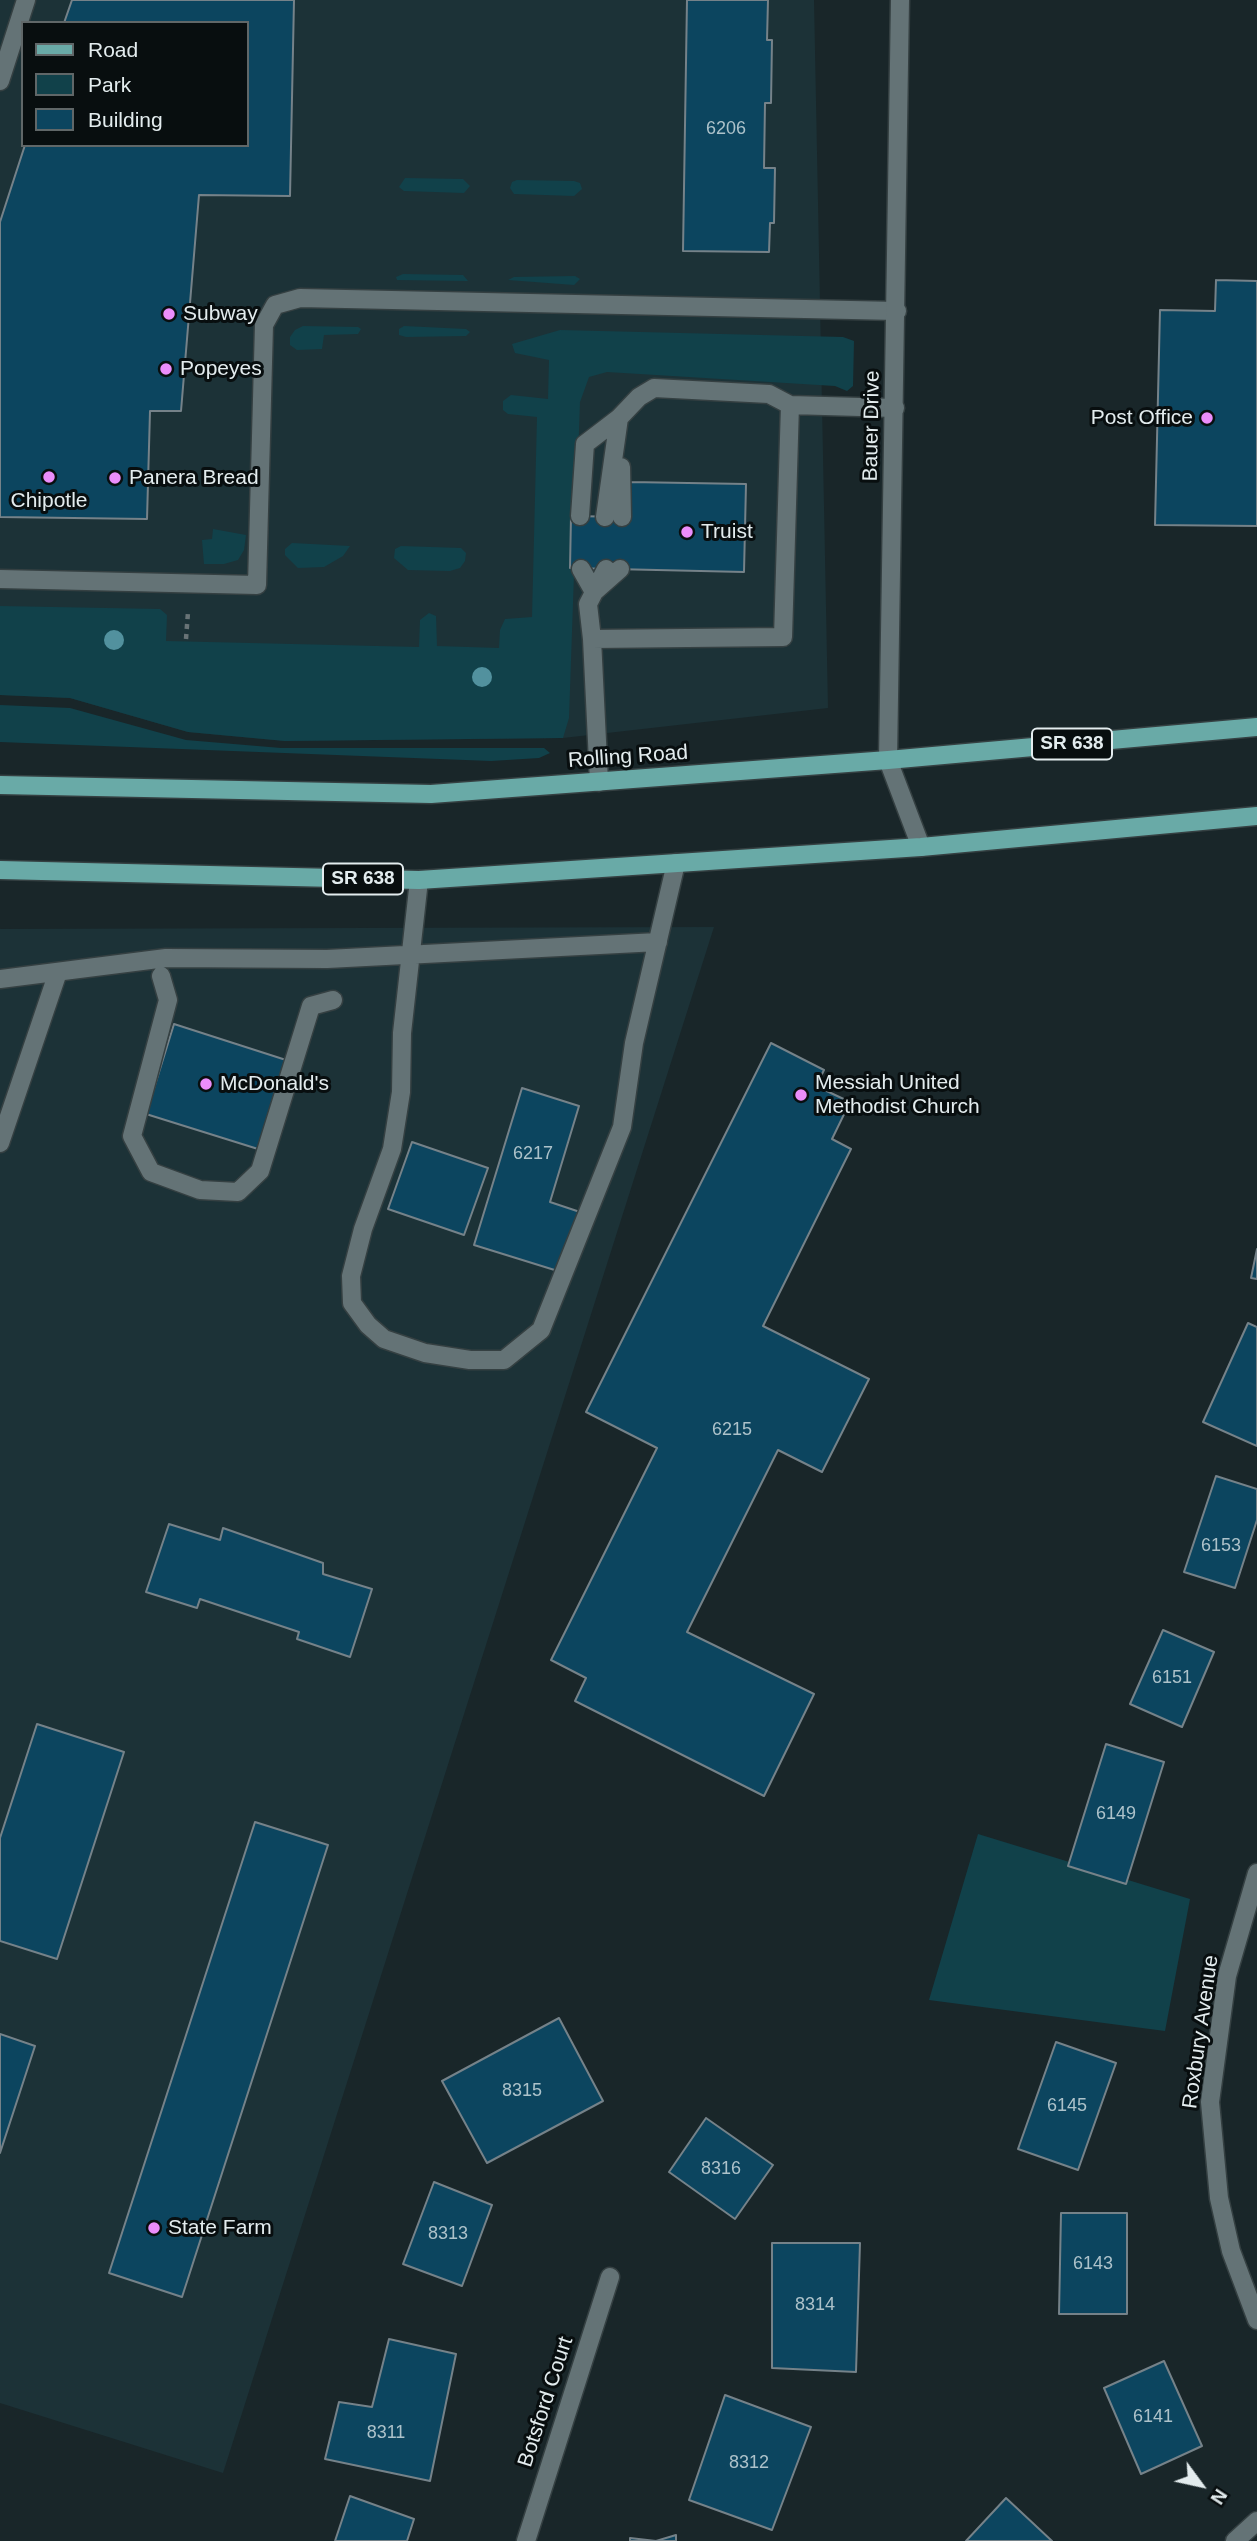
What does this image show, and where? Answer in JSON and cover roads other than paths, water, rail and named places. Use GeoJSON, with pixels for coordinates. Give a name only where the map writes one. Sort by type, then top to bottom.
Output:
{"type":"FeatureCollection","features":[{"type":"Feature","properties":{"kind":"main road","name":"Rolling Road"},"geometry":{"type":"LineString","coordinates":[[0,785],[103,790],[431,794],[888,760],[1257,727]]}},
{"type":"Feature","properties":{"kind":"main road","name":"SR 638"},"geometry":{"type":"LineString","coordinates":[[0,870],[419,880],[921,847],[1257,816]]}},
{"type":"Feature","properties":{"kind":"street"},"geometry":{"type":"LineString","coordinates":[[0,81],[26,0]]}},
{"type":"Feature","properties":{"kind":"street","name":"Bauer Drive"},"geometry":{"type":"LineString","coordinates":[[900,0],[888,760],[921,847]]}},
{"type":"Feature","properties":{"kind":"street"},"geometry":{"type":"LineString","coordinates":[[0,579],[257,585],[264,325],[275,305],[300,298],[897,311]]}},
{"type":"Feature","properties":{"kind":"street"},"geometry":{"type":"LineString","coordinates":[[580,516],[585,444],[619,418],[639,397],[654,388],[769,394],[790,405],[895,408]]}},
{"type":"Feature","properties":{"kind":"street"},"geometry":{"type":"LineString","coordinates":[[592,639],[783,637],[790,405]]}},
{"type":"Feature","properties":{"kind":"street"},"geometry":{"type":"LineString","coordinates":[[614,517],[619,418]]}},
{"type":"Feature","properties":{"kind":"street"},"geometry":{"type":"LineString","coordinates":[[581,569],[594,592]]}},
{"type":"Feature","properties":{"kind":"street"},"geometry":{"type":"LineString","coordinates":[[599,782],[588,604],[613,569]]}},
{"type":"Feature","properties":{"kind":"street"},"geometry":{"type":"LineString","coordinates":[[419,880],[402,1033],[401,1092],[392,1149],[363,1229],[351,1276],[352,1303],[368,1325],[384,1339],[425,1353],[470,1360],[504,1360],[541,1330],[622,1127],[634,1043],[676,863]]}},
{"type":"Feature","properties":{"kind":"street"},"geometry":{"type":"LineString","coordinates":[[0,979],[166,958],[327,959],[658,942]]}},
{"type":"Feature","properties":{"kind":"street"},"geometry":{"type":"LineString","coordinates":[[0,1143],[58,972]]}},
{"type":"Feature","properties":{"kind":"street"},"geometry":{"type":"LineString","coordinates":[[161,976],[168,1000],[132,1136],[151,1172],[200,1190],[238,1192],[260,1171],[311,1006],[333,1000]]}},
{"type":"Feature","properties":{"kind":"street","name":"Roxbury Avenue"},"geometry":{"type":"LineString","coordinates":[[1257,1873],[1227,1976],[1210,2102],[1219,2198],[1231,2251],[1257,2320]]}},
{"type":"Feature","properties":{"kind":"street","name":"Botsford Court"},"geometry":{"type":"LineString","coordinates":[[526,2541],[610,2277]]}},
{"type":"Feature","properties":{"kind":"street"},"geometry":{"type":"LineString","coordinates":[[1236,2541],[1257,2521]]}},
{"type":"Feature","properties":{"kind":"place","name":"Subway"},"geometry":{"type":"Point","coordinates":[169,314]}},
{"type":"Feature","properties":{"kind":"place","name":"Popeyes"},"geometry":{"type":"Point","coordinates":[166,369]}},
{"type":"Feature","properties":{"kind":"place","name":"Post Office"},"geometry":{"type":"Point","coordinates":[1207,418]}},
{"type":"Feature","properties":{"kind":"place","name":"Chipotle"},"geometry":{"type":"Point","coordinates":[49,477]}},
{"type":"Feature","properties":{"kind":"place","name":"Panera Bread"},"geometry":{"type":"Point","coordinates":[115,478]}},
{"type":"Feature","properties":{"kind":"place","name":"Truist"},"geometry":{"type":"Point","coordinates":[687,532]}},
{"type":"Feature","properties":{"kind":"place","name":"McDonald's"},"geometry":{"type":"Point","coordinates":[206,1084]}},
{"type":"Feature","properties":{"kind":"place","name":"Messiah United Methodist Church"},"geometry":{"type":"Point","coordinates":[801,1095]}},
{"type":"Feature","properties":{"kind":"place","name":"State Farm"},"geometry":{"type":"Point","coordinates":[154,2228]}}]}
